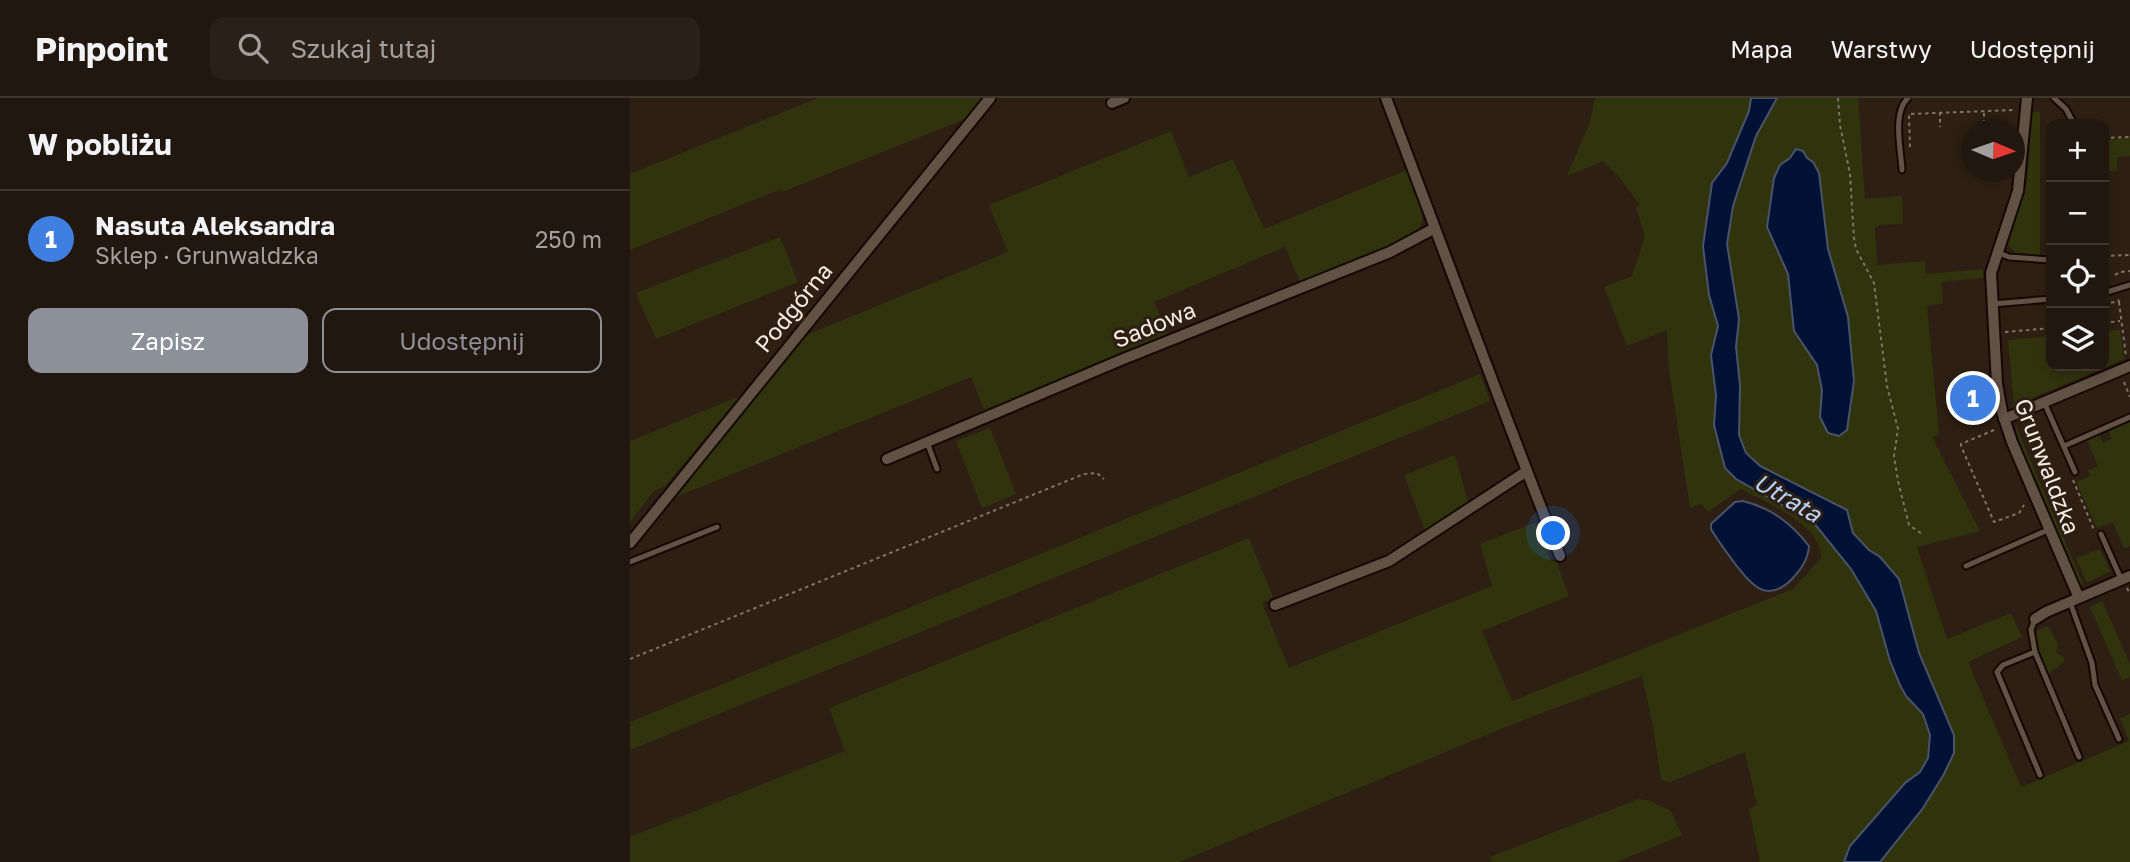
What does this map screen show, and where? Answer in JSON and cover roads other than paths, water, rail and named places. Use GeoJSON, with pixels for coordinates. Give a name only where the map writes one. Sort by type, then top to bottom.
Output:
{"type":"FeatureCollection","features":[{"type":"Feature","properties":{"kind":"street","name":"Podgórna"},"geometry":{"type":"LineString","coordinates":[[630,543],[990,98]]}},
{"type":"Feature","properties":{"kind":"street"},"geometry":{"type":"LineString","coordinates":[[1112,103],[1124,98]]}},
{"type":"Feature","properties":{"kind":"street"},"geometry":{"type":"LineString","coordinates":[[1386,98],[1560,556]]}},
{"type":"Feature","properties":{"kind":"street","name":"Grunwaldzka"},"geometry":{"type":"LineString","coordinates":[[2027,98],[2018,191],[1996,251],[1991,273],[1997,384],[2004,419],[2050,529],[2075,600]]}},
{"type":"Feature","properties":{"kind":"street","name":"Sadowa"},"geometry":{"type":"LineString","coordinates":[[887,459],[1134,355],[1390,252],[1435,228]]}},
{"type":"Feature","properties":{"kind":"street"},"geometry":{"type":"LineString","coordinates":[[2004,419],[2128,368]]}},
{"type":"Feature","properties":{"kind":"street"},"geometry":{"type":"LineString","coordinates":[[1275,605],[1389,561],[1527,471]]}},
{"type":"Feature","properties":{"kind":"street"},"geometry":{"type":"LineString","coordinates":[[2035,619],[2075,600],[2126,581]]}},
{"type":"Feature","properties":{"kind":"lane"},"geometry":{"type":"LineString","coordinates":[[1902,170],[1900,113],[1902,104],[1908,98]]}},
{"type":"Feature","properties":{"kind":"lane"},"geometry":{"type":"LineString","coordinates":[[2054,98],[2066,109],[2071,119]]}},
{"type":"Feature","properties":{"kind":"lane"},"geometry":{"type":"LineString","coordinates":[[1996,251],[2009,257],[2046,260]]}},
{"type":"Feature","properties":{"kind":"lane"},"geometry":{"type":"LineString","coordinates":[[2109,291],[2130,285]]}},
{"type":"Feature","properties":{"kind":"lane"},"geometry":{"type":"LineString","coordinates":[[1992,304],[2046,299]]}},
{"type":"Feature","properties":{"kind":"lane"},"geometry":{"type":"LineString","coordinates":[[2044,402],[2064,446],[2073,475]]}},
{"type":"Feature","properties":{"kind":"lane"},"geometry":{"type":"LineString","coordinates":[[2064,446],[2130,417]]}},
{"type":"Feature","properties":{"kind":"lane"},"geometry":{"type":"LineString","coordinates":[[927,442],[937,468]]}},
{"type":"Feature","properties":{"kind":"lane"},"geometry":{"type":"LineString","coordinates":[[630,562],[717,527]]}},
{"type":"Feature","properties":{"kind":"lane"},"geometry":{"type":"LineString","coordinates":[[1966,566],[2050,529]]}},
{"type":"Feature","properties":{"kind":"lane"},"geometry":{"type":"LineString","coordinates":[[2099,536],[2126,581]]}},
{"type":"Feature","properties":{"kind":"lane"},"geometry":{"type":"LineString","coordinates":[[2075,600],[2092,663],[2095,685],[2119,739]]}},
{"type":"Feature","properties":{"kind":"lane"},"geometry":{"type":"LineString","coordinates":[[2035,619],[2031,630],[2035,652],[2080,757]]}},
{"type":"Feature","properties":{"kind":"lane"},"geometry":{"type":"LineString","coordinates":[[2035,652],[2003,665],[1997,671],[2040,775]]}},
{"type":"Feature","properties":{"kind":"water","name":"Utrata"},"geometry":{"type":"Polygon","coordinates":[[[1751,98],[1777,98],[1756,136],[1733,206],[1727,244],[1739,319],[1736,347],[1740,385],[1739,435],[1746,453],[1760,466],[1847,510],[1853,533],[1880,557],[1899,579],[1919,653],[1954,735],[1954,753],[1944,774],[1923,808],[1880,862],[1844,862],[1850,846],[1905,783],[1920,772],[1928,758],[1930,735],[1923,714],[1906,696],[1900,685],[1890,661],[1876,611],[1851,569],[1814,523],[1736,479],[1725,468],[1714,425],[1716,395],[1711,355],[1718,326],[1709,295],[1703,246],[1712,183],[1727,163],[1749,111],[1751,98]]]}},
{"type":"Feature","properties":{"kind":"water"},"geometry":{"type":"Polygon","coordinates":[[[1796,149],[1803,151],[1819,173],[1828,249],[1848,317],[1854,381],[1847,430],[1839,436],[1828,433],[1820,417],[1822,390],[1817,365],[1794,331],[1788,274],[1767,227],[1774,178],[1780,165],[1790,158],[1796,149]]]}},
{"type":"Feature","properties":{"kind":"water"},"geometry":{"type":"Polygon","coordinates":[[[1743,501],[1780,518],[1809,546],[1806,560],[1798,572],[1775,590],[1761,589],[1748,580],[1711,529],[1711,524],[1735,502],[1743,501]]]}},
{"type":"Feature","properties":{"kind":"place","name":"Nasuta Aleksandra"},"geometry":{"type":"Point","coordinates":[1973,398]}}]}
